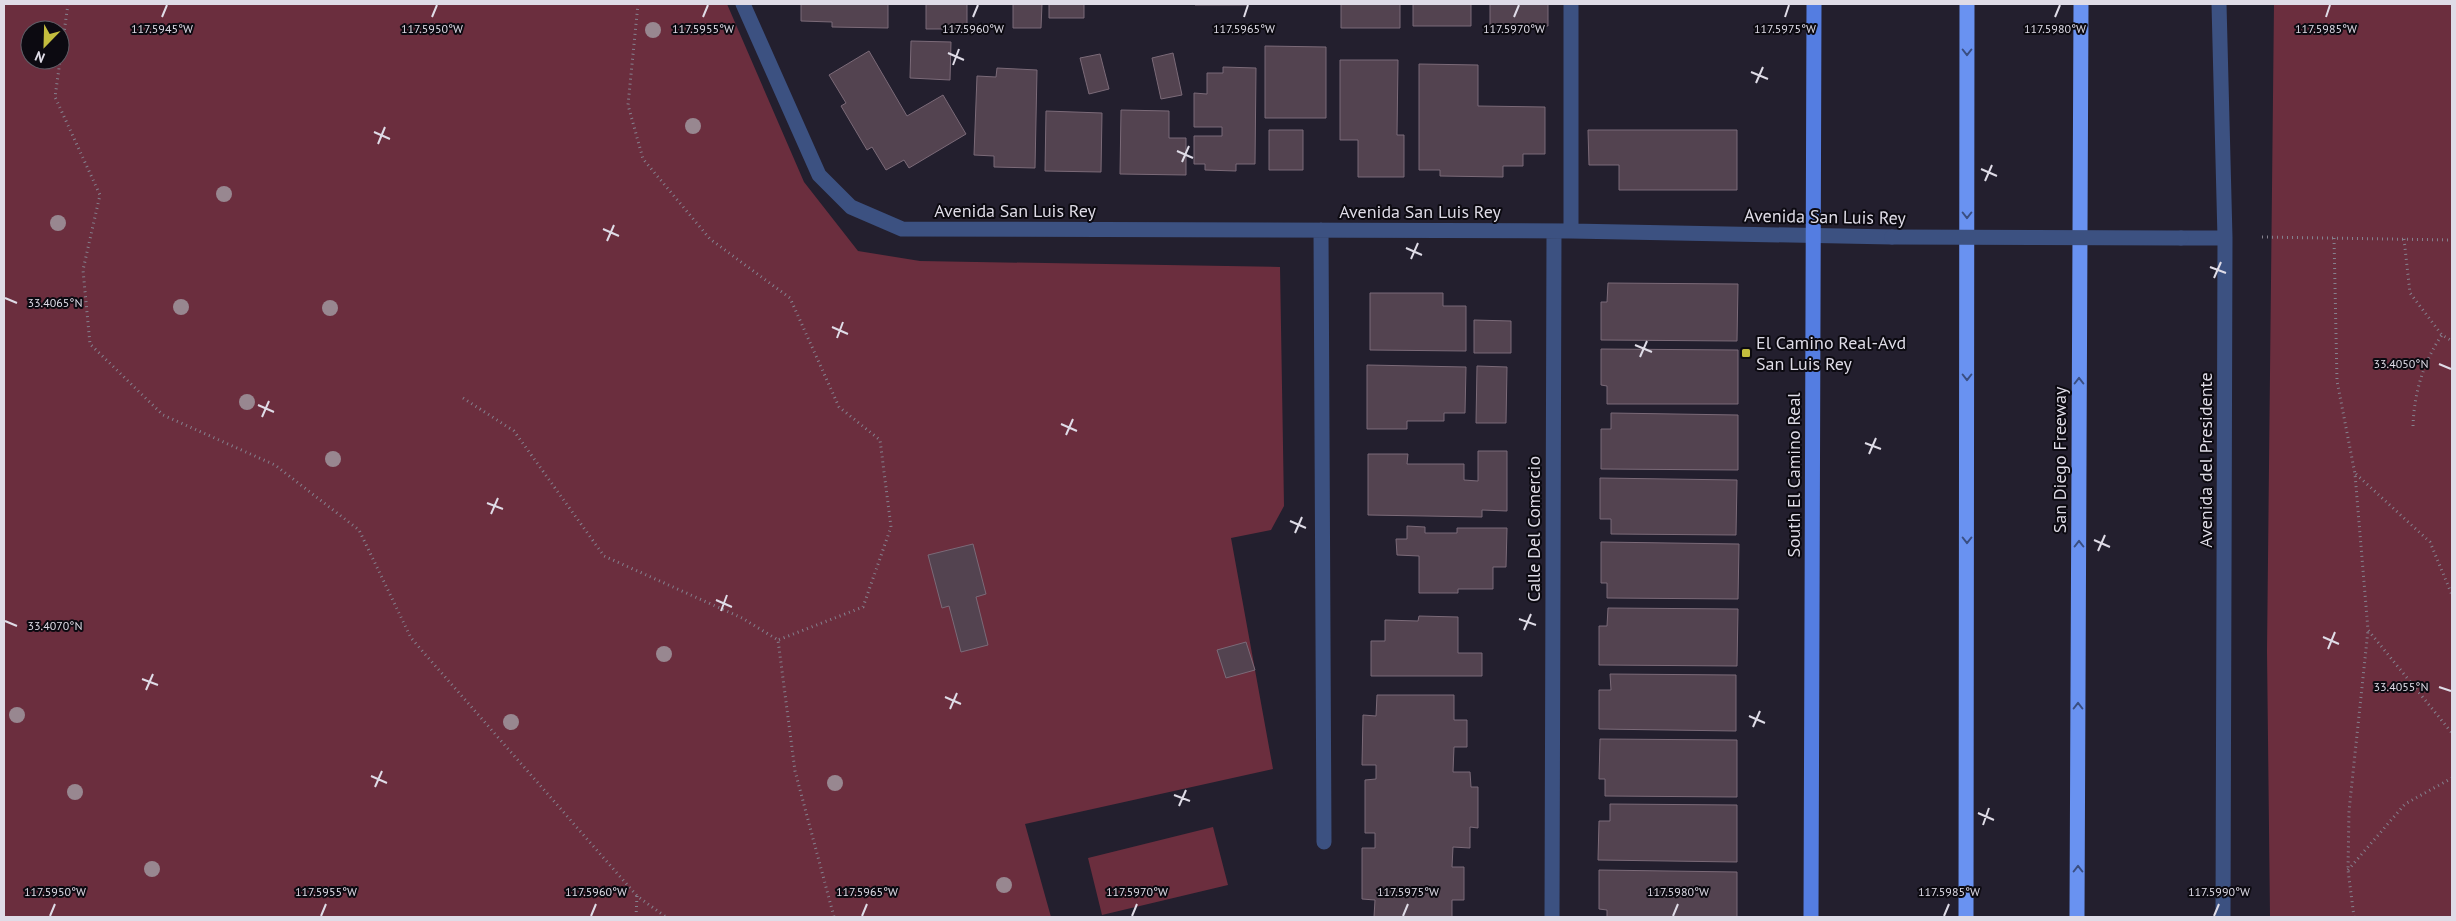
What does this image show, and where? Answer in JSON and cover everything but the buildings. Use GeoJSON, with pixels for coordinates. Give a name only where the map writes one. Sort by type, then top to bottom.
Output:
{"type":"FeatureCollection","features":[{"type":"Feature","properties":{"kind":"highway"},"geometry":{"type":"LineString","coordinates":[[1966,917],[1967,4]]}},
{"type":"Feature","properties":{"kind":"highway","name":"San Diego Freeway"},"geometry":{"type":"LineString","coordinates":[[2077,917],[2081,4]]}},
{"type":"Feature","properties":{"kind":"main road","name":"South El Camino Real"},"geometry":{"type":"LineString","coordinates":[[1812,917],[1814,4]]}},
{"type":"Feature","properties":{"kind":"street","name":"Avenida San Luis Rey"},"geometry":{"type":"LineString","coordinates":[[743,4],[819,175],[851,207],[902,229],[1321,230],[1892,237],[2225,238]]}},
{"type":"Feature","properties":{"kind":"street"},"geometry":{"type":"LineString","coordinates":[[1571,4],[1571,232]]}},
{"type":"Feature","properties":{"kind":"street","name":"Avenida del Presidente"},"geometry":{"type":"LineString","coordinates":[[2219,4],[2225,238],[2224,917]]}},
{"type":"Feature","properties":{"kind":"street"},"geometry":{"type":"LineString","coordinates":[[1321,230],[1324,842]]}},
{"type":"Feature","properties":{"kind":"street","name":"Calle Del Comercio"},"geometry":{"type":"LineString","coordinates":[[1552,917],[1554,232]]}},
{"type":"Feature","properties":{"kind":"path"},"geometry":{"type":"LineString","coordinates":[[68,4],[55,97],[100,195],[82,270],[90,344],[163,415],[275,465],[358,530],[411,638],[637,896],[666,917]]}},
{"type":"Feature","properties":{"kind":"path"},"geometry":{"type":"LineString","coordinates":[[638,4],[628,105],[643,159],[710,239],[790,298],[839,407],[880,440],[891,527],[863,607],[778,640]]}},
{"type":"Feature","properties":{"kind":"path"},"geometry":{"type":"LineString","coordinates":[[2262,237],[2452,240]]}},
{"type":"Feature","properties":{"kind":"path"},"geometry":{"type":"LineString","coordinates":[[2334,238],[2337,381],[2356,474],[2360,553],[2368,630],[2349,811],[2348,870],[2354,917]]}},
{"type":"Feature","properties":{"kind":"path"},"geometry":{"type":"LineString","coordinates":[[2404,239],[2410,293],[2442,335],[2452,341]]}},
{"type":"Feature","properties":{"kind":"path"},"geometry":{"type":"LineString","coordinates":[[2413,426],[2414,400],[2431,350],[2442,335]]}},
{"type":"Feature","properties":{"kind":"path"},"geometry":{"type":"LineString","coordinates":[[463,398],[514,431],[604,556],[742,618],[778,640]]}},
{"type":"Feature","properties":{"kind":"path"},"geometry":{"type":"LineString","coordinates":[[2356,474],[2430,542],[2452,595]]}},
{"type":"Feature","properties":{"kind":"path"},"geometry":{"type":"LineString","coordinates":[[2368,630],[2452,734]]}},
{"type":"Feature","properties":{"kind":"path"},"geometry":{"type":"LineString","coordinates":[[778,640],[795,771],[834,917]]}},
{"type":"Feature","properties":{"kind":"path"},"geometry":{"type":"LineString","coordinates":[[2348,870],[2404,804],[2452,778]]}},
{"type":"Feature","properties":{"kind":"path"},"geometry":{"type":"LineString","coordinates":[[636,917],[637,896]]}},
{"type":"Feature","properties":{"kind":"shaded area"},"geometry":{"type":"Polygon","coordinates":[[[4,4],[727,4],[804,182],[858,251],[920,261],[1280,267],[1284,506],[1271,530],[1231,538],[1273,769],[1025,824],[1051,917],[4,917],[4,4]]]}},
{"type":"Feature","properties":{"kind":"shaded area"},"geometry":{"type":"Polygon","coordinates":[[[2274,4],[2452,4],[2452,917],[2270,917],[2267,651],[2274,4]]]}},
{"type":"Feature","properties":{"kind":"shaded area"},"geometry":{"type":"Polygon","coordinates":[[[1213,827],[1228,885],[1102,915],[1088,858],[1213,827]]]}},
{"type":"Feature","properties":{"kind":"place","name":"El Camino Real-Avd San Luis Rey"},"geometry":{"type":"Point","coordinates":[1746,353]}}]}
